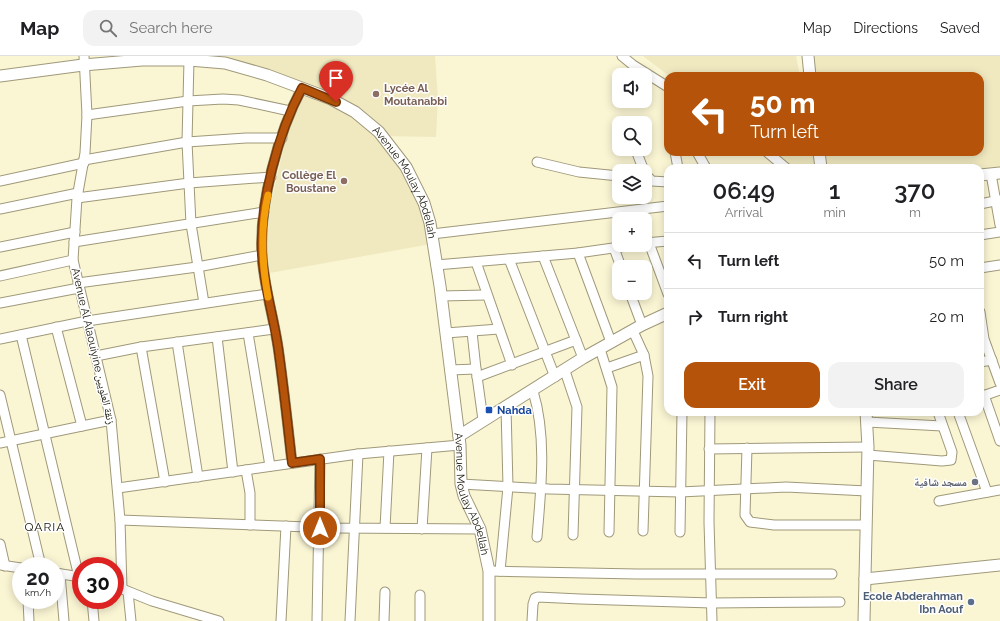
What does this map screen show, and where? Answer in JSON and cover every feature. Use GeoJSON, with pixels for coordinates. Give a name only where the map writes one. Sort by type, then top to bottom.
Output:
{"type":"FeatureCollection","features":[{"type":"Feature","properties":{"kind":"street"},"geometry":{"type":"LineString","coordinates":[[622,56],[633,66],[664,85]]}},
{"type":"Feature","properties":{"kind":"street"},"geometry":{"type":"LineString","coordinates":[[808,56],[810,72]]}},
{"type":"Feature","properties":{"kind":"street","name":"Avenue Moulay Abdellah"},"geometry":{"type":"LineString","coordinates":[[0,76],[84,60],[189,60],[224,63],[267,75],[331,99],[355,112],[379,132],[406,167],[415,184],[424,203],[432,234],[460,440],[461,484],[464,496],[480,529],[495,571],[489,621]]}},
{"type":"Feature","properties":{"kind":"street","name":"Avenue Al Alaouiyine زنقة العلويين"},"geometry":{"type":"LineString","coordinates":[[84,60],[87,116],[84,162],[78,196],[73,260],[111,420],[118,488],[121,557]]}},
{"type":"Feature","properties":{"kind":"street"},"geometry":{"type":"LineString","coordinates":[[189,60],[187,142],[191,224],[204,303]]}},
{"type":"Feature","properties":{"kind":"street"},"geometry":{"type":"LineString","coordinates":[[292,463],[279,352],[262,254],[264,212],[272,177],[290,111],[302,88]]}},
{"type":"Feature","properties":{"kind":"street"},"geometry":{"type":"LineString","coordinates":[[87,116],[188,101],[223,99],[239,100],[290,111]]}},
{"type":"Feature","properties":{"kind":"street"},"geometry":{"type":"LineString","coordinates":[[0,181],[84,162],[187,142],[246,138],[282,138]]}},
{"type":"Feature","properties":{"kind":"street"},"geometry":{"type":"LineString","coordinates":[[772,156],[781,164]]}},
{"type":"Feature","properties":{"kind":"street"},"geometry":{"type":"LineString","coordinates":[[537,162],[579,172],[612,175]]}},
{"type":"Feature","properties":{"kind":"street"},"geometry":{"type":"LineString","coordinates":[[990,174],[998,201],[1000,225]]}},
{"type":"Feature","properties":{"kind":"street"},"geometry":{"type":"LineString","coordinates":[[0,209],[78,196],[189,183],[272,177]]}},
{"type":"Feature","properties":{"kind":"street"},"geometry":{"type":"LineString","coordinates":[[652,181],[664,182]]}},
{"type":"Feature","properties":{"kind":"street"},"geometry":{"type":"LineString","coordinates":[[984,203],[998,201]]}},
{"type":"Feature","properties":{"kind":"street"},"geometry":{"type":"LineString","coordinates":[[432,234],[664,206]]}},
{"type":"Feature","properties":{"kind":"street"},"geometry":{"type":"LineString","coordinates":[[74,242],[264,212]]}},
{"type":"Feature","properties":{"kind":"street"},"geometry":{"type":"LineString","coordinates":[[0,248],[75,232]]}},
{"type":"Feature","properties":{"kind":"street"},"geometry":{"type":"LineString","coordinates":[[984,234],[1000,232]]}},
{"type":"Feature","properties":{"kind":"street"},"geometry":{"type":"LineString","coordinates":[[652,243],[664,241]]}},
{"type":"Feature","properties":{"kind":"street"},"geometry":{"type":"LineString","coordinates":[[436,265],[578,253],[612,248]]}},
{"type":"Feature","properties":{"kind":"street"},"geometry":{"type":"LineString","coordinates":[[651,252],[664,284]]}},
{"type":"Feature","properties":{"kind":"street"},"geometry":{"type":"LineString","coordinates":[[578,253],[611,342]]}},
{"type":"Feature","properties":{"kind":"street"},"geometry":{"type":"LineString","coordinates":[[0,303],[78,285],[197,267],[262,254]]}},
{"type":"Feature","properties":{"kind":"street"},"geometry":{"type":"LineString","coordinates":[[544,256],[583,358]]}},
{"type":"Feature","properties":{"kind":"street"},"geometry":{"type":"LineString","coordinates":[[509,259],[555,377]]}},
{"type":"Feature","properties":{"kind":"street"},"geometry":{"type":"LineString","coordinates":[[0,276],[73,260]]}},
{"type":"Feature","properties":{"kind":"street"},"geometry":{"type":"LineString","coordinates":[[476,262],[486,295],[512,365]]}},
{"type":"Feature","properties":{"kind":"street"},"geometry":{"type":"LineString","coordinates":[[984,267],[1000,265]]}},
{"type":"Feature","properties":{"kind":"street"},"geometry":{"type":"LineString","coordinates":[[0,339],[87,321],[268,294]]}},
{"type":"Feature","properties":{"kind":"street"},"geometry":{"type":"LineString","coordinates":[[441,296],[486,295]]}},
{"type":"Feature","properties":{"kind":"street"},"geometry":{"type":"LineString","coordinates":[[631,300],[648,376],[643,531]]}},
{"type":"Feature","properties":{"kind":"street"},"geometry":{"type":"LineString","coordinates":[[118,488],[358,454],[427,448],[460,440],[483,420],[533,391],[583,358],[664,315]]}},
{"type":"Feature","properties":{"kind":"street"},"geometry":{"type":"LineString","coordinates":[[56,327],[82,426]]}},
{"type":"Feature","properties":{"kind":"street"},"geometry":{"type":"LineString","coordinates":[[96,356],[141,347],[274,329]]}},
{"type":"Feature","properties":{"kind":"street"},"geometry":{"type":"LineString","coordinates":[[446,333],[499,329]]}},
{"type":"Feature","properties":{"kind":"street"},"geometry":{"type":"LineString","coordinates":[[472,332],[483,420]]}},
{"type":"Feature","properties":{"kind":"street"},"geometry":{"type":"LineString","coordinates":[[248,333],[270,466]]}},
{"type":"Feature","properties":{"kind":"street"},"geometry":{"type":"LineString","coordinates":[[21,334],[75,557]]}},
{"type":"Feature","properties":{"kind":"street"},"geometry":{"type":"LineString","coordinates":[[217,337],[233,472]]}},
{"type":"Feature","properties":{"kind":"street"},"geometry":{"type":"LineString","coordinates":[[450,370],[476,373],[512,365],[576,340]]}},
{"type":"Feature","properties":{"kind":"street"},"geometry":{"type":"LineString","coordinates":[[984,340],[1000,383]]}},
{"type":"Feature","properties":{"kind":"street"},"geometry":{"type":"LineString","coordinates":[[177,342],[198,477]]}},
{"type":"Feature","properties":{"kind":"street"},"geometry":{"type":"LineString","coordinates":[[141,347],[165,482]]}},
{"type":"Feature","properties":{"kind":"street"},"geometry":{"type":"LineString","coordinates":[[600,349],[612,387],[609,532]]}},
{"type":"Feature","properties":{"kind":"street"},"geometry":{"type":"LineString","coordinates":[[607,368],[644,354]]}},
{"type":"Feature","properties":{"kind":"street"},"geometry":{"type":"LineString","coordinates":[[984,361],[992,360]]}},
{"type":"Feature","properties":{"kind":"street"},"geometry":{"type":"LineString","coordinates":[[565,371],[577,407],[573,534]]}},
{"type":"Feature","properties":{"kind":"street"},"geometry":{"type":"LineString","coordinates":[[984,395],[1000,390]]}},
{"type":"Feature","properties":{"kind":"street"},"geometry":{"type":"LineString","coordinates":[[533,391],[539,412],[541,488],[537,537]]}},
{"type":"Feature","properties":{"kind":"street"},"geometry":{"type":"LineString","coordinates":[[0,396],[39,557]]}},
{"type":"Feature","properties":{"kind":"street"},"geometry":{"type":"LineString","coordinates":[[984,401],[1000,441]]}},
{"type":"Feature","properties":{"kind":"street"},"geometry":{"type":"LineString","coordinates":[[506,407],[508,487],[495,571],[832,574]]}},
{"type":"Feature","properties":{"kind":"street"},"geometry":{"type":"LineString","coordinates":[[680,532],[682,416]]}},
{"type":"Feature","properties":{"kind":"street"},"geometry":{"type":"LineString","coordinates":[[710,416],[709,490],[712,621]]}},
{"type":"Feature","properties":{"kind":"street"},"geometry":{"type":"LineString","coordinates":[[709,449],[747,448],[868,451],[949,461],[953,456],[939,416]]}},
{"type":"Feature","properties":{"kind":"street"},"geometry":{"type":"LineString","coordinates":[[959,416],[986,492]]}},
{"type":"Feature","properties":{"kind":"street"},"geometry":{"type":"LineString","coordinates":[[864,621],[868,451],[866,417],[942,426]]}},
{"type":"Feature","properties":{"kind":"street"},"geometry":{"type":"LineString","coordinates":[[0,443],[111,420]]}},
{"type":"Feature","properties":{"kind":"street"},"geometry":{"type":"LineString","coordinates":[[422,529],[427,448]]}},
{"type":"Feature","properties":{"kind":"street"},"geometry":{"type":"LineString","coordinates":[[747,448],[745,515],[750,522],[774,525],[866,525]]}},
{"type":"Feature","properties":{"kind":"street"},"geometry":{"type":"LineString","coordinates":[[384,528],[389,451]]}},
{"type":"Feature","properties":{"kind":"street"},"geometry":{"type":"LineString","coordinates":[[350,621],[358,454]]}},
{"type":"Feature","properties":{"kind":"street"},"geometry":{"type":"LineString","coordinates":[[317,621],[320,528],[320,459]]}},
{"type":"Feature","properties":{"kind":"street"},"geometry":{"type":"LineString","coordinates":[[246,470],[250,493],[250,525]]}},
{"type":"Feature","properties":{"kind":"street"},"geometry":{"type":"LineString","coordinates":[[461,484],[508,487],[680,492],[786,487],[867,491]]}},
{"type":"Feature","properties":{"kind":"street"},"geometry":{"type":"LineString","coordinates":[[939,501],[1000,490]]}},
{"type":"Feature","properties":{"kind":"street"},"geometry":{"type":"LineString","coordinates":[[120,520],[320,528],[480,529]]}},
{"type":"Feature","properties":{"kind":"street"},"geometry":{"type":"LineString","coordinates":[[281,621],[286,526]]}},
{"type":"Feature","properties":{"kind":"street"},"geometry":{"type":"LineString","coordinates":[[0,544],[2,565],[12,567]]}},
{"type":"Feature","properties":{"kind":"street"},"geometry":{"type":"LineString","coordinates":[[865,579],[1000,565]]}},
{"type":"Feature","properties":{"kind":"street"},"geometry":{"type":"LineString","coordinates":[[124,590],[198,618],[219,621]]}},
{"type":"Feature","properties":{"kind":"street"},"geometry":{"type":"LineString","coordinates":[[384,621],[385,592]]}},
{"type":"Feature","properties":{"kind":"street"},"geometry":{"type":"LineString","coordinates":[[420,595],[420,621]]}},
{"type":"Feature","properties":{"kind":"street","name":"Avenue Al Alaouiyine زنقة العلويين"},"geometry":{"type":"LineString","coordinates":[[124,596],[131,621]]}},
{"type":"Feature","properties":{"kind":"street"},"geometry":{"type":"LineString","coordinates":[[532,621],[533,604],[535,598],[538,596],[580,599],[712,602],[840,602]]}},
{"type":"Feature","properties":{"kind":"street"},"geometry":{"type":"LineString","coordinates":[[28,609],[29,621]]}},
{"type":"Feature","properties":{"kind":"street"},"geometry":{"type":"LineString","coordinates":[[62,609],[64,621]]}},
{"type":"Feature","properties":{"kind":"street"},"geometry":{"type":"LineString","coordinates":[[93,609],[94,621]]}},
{"type":"Feature","properties":{"kind":"shaded area","name":"Collège El Boustane"},"geometry":{"type":"Polygon","coordinates":[[[223,56],[435,56],[438,99],[436,137],[380,136],[414,186],[431,244],[264,274],[270,207],[292,112],[301,89],[258,76],[217,67],[223,56]]]}},
{"type":"Feature","properties":{"kind":"shaded area"},"geometry":{"type":"Polygon","coordinates":[[[643,56],[796,56],[799,72],[664,72],[643,56]]]}},
{"type":"Feature","properties":{"kind":"shaded area"},"geometry":{"type":"Polygon","coordinates":[[[810,56],[1000,56],[1000,173],[984,174],[984,164],[820,164],[819,156],[984,156],[984,72],[812,72],[810,56]]]}},
{"type":"Feature","properties":{"kind":"shaded area"},"geometry":{"type":"Polygon","coordinates":[[[775,156],[816,156],[817,164],[786,164],[775,156]]]}},
{"type":"Feature","properties":{"kind":"slow traffic"},"geometry":{"type":"LineString","coordinates":[[268,195],[264,212],[262,254],[268,297]]}},
{"type":"Feature","properties":{"kind":"place","name":"Lycée Al Moutanabbi"},"geometry":{"type":"Point","coordinates":[376,94]}},
{"type":"Feature","properties":{"kind":"place","name":"Collège El Boustane"},"geometry":{"type":"Point","coordinates":[344,181]}},
{"type":"Feature","properties":{"kind":"place","name":"Nahda"},"geometry":{"type":"Point","coordinates":[489,410]}},
{"type":"Feature","properties":{"kind":"place","name":"مسجد شافية"},"geometry":{"type":"Point","coordinates":[975,482]}},
{"type":"Feature","properties":{"kind":"place","name":"Ecole Abderahman Ibn Aouf"},"geometry":{"type":"Point","coordinates":[971,602]}},
{"type":"Feature","properties":{"kind":"district","name":"QARIA"},"geometry":{"type":"Point","coordinates":[45,527]}},
{"type":"Feature","properties":{"kind":"route"},"geometry":{"type":"LineString","coordinates":[[320,528],[320,459],[292,463],[279,352],[262,254],[264,212],[290,111],[302,88],[336,102]]}}]}
